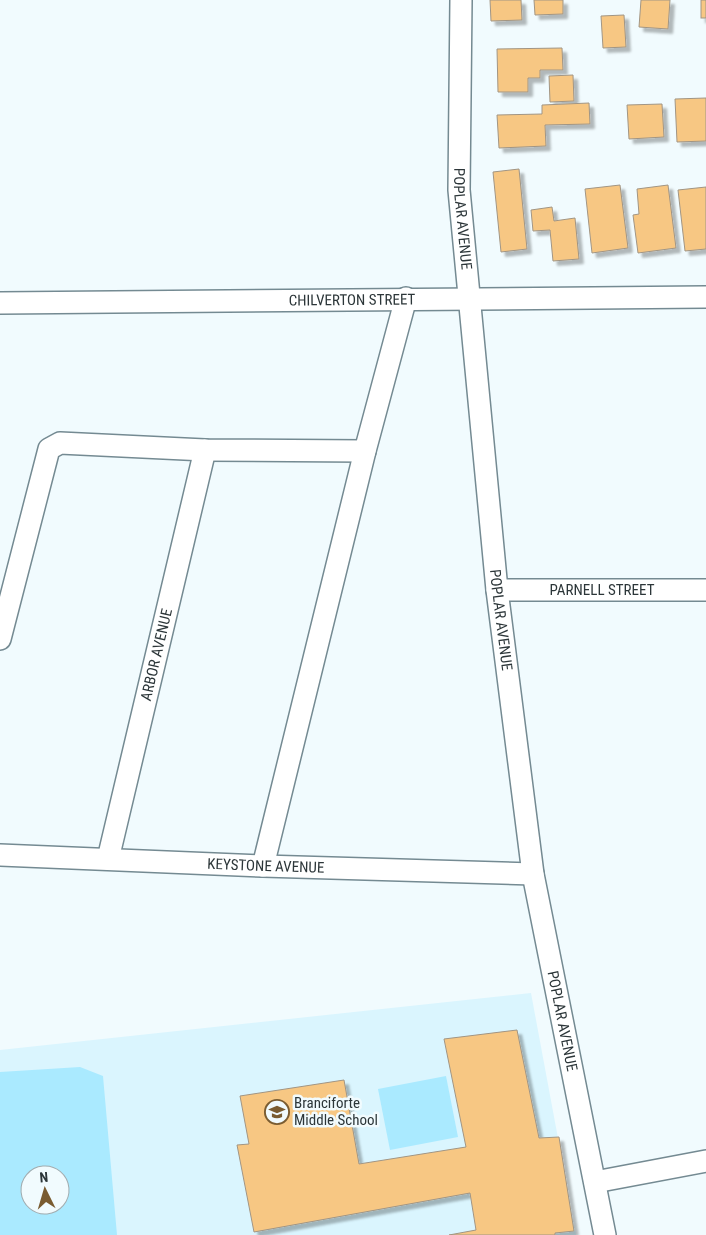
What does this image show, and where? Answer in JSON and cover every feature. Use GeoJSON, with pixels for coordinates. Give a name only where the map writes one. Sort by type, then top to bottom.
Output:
{"type":"FeatureCollection","features":[{"type":"Feature","properties":{"kind":"street","name":"POPLAR AVENUE"},"geometry":{"type":"LineString","coordinates":[[461,0],[459,190],[497,590],[533,874],[605,1235]]}},
{"type":"Feature","properties":{"kind":"street","name":"CHILVERTON STREET"},"geometry":{"type":"LineString","coordinates":[[0,303],[406,298],[706,297]]}},
{"type":"Feature","properties":{"kind":"street"},"geometry":{"type":"LineString","coordinates":[[262,866],[406,298]]}},
{"type":"Feature","properties":{"kind":"street"},"geometry":{"type":"LineString","coordinates":[[0,639],[49,449],[60,443],[205,450],[366,451]]}},
{"type":"Feature","properties":{"kind":"street","name":"ARBOR AVENUE"},"geometry":{"type":"LineString","coordinates":[[108,859],[205,450]]}},
{"type":"Feature","properties":{"kind":"street","name":"PARNELL STREET"},"geometry":{"type":"LineString","coordinates":[[497,590],[706,590]]}},
{"type":"Feature","properties":{"kind":"street","name":"KEYSTONE AVENUE"},"geometry":{"type":"LineString","coordinates":[[0,855],[262,866],[533,874]]}},
{"type":"Feature","properties":{"kind":"street"},"geometry":{"type":"LineString","coordinates":[[595,1182],[706,1161]]}},
{"type":"Feature","properties":{"kind":"shaded area","name":"Branciforte Middle School"},"geometry":{"type":"Polygon","coordinates":[[[531,993],[576,1235],[0,1235],[0,1050],[531,993]]]}},
{"type":"Feature","properties":{"kind":"shaded area"},"geometry":{"type":"Polygon","coordinates":[[[80,1067],[103,1076],[117,1235],[0,1235],[0,1072],[80,1067]]]}},
{"type":"Feature","properties":{"kind":"shaded area"},"geometry":{"type":"Polygon","coordinates":[[[446,1076],[458,1137],[390,1150],[378,1089],[446,1076]]]}},
{"type":"Feature","properties":{"kind":"building"},"geometry":{"type":"Polygon","coordinates":[[[490,0],[521,0],[522,20],[491,21],[490,0]]]}},
{"type":"Feature","properties":{"kind":"building"},"geometry":{"type":"Polygon","coordinates":[[[534,0],[563,0],[563,14],[535,15],[534,0]]]}},
{"type":"Feature","properties":{"kind":"building"},"geometry":{"type":"Polygon","coordinates":[[[641,0],[670,0],[668,29],[639,27],[641,0]]]}},
{"type":"Feature","properties":{"kind":"building"},"geometry":{"type":"Polygon","coordinates":[[[701,0],[706,0],[706,18],[701,18],[701,0]]]}},
{"type":"Feature","properties":{"kind":"building"},"geometry":{"type":"Polygon","coordinates":[[[624,15],[626,47],[603,48],[601,16],[624,15]]]}},
{"type":"Feature","properties":{"kind":"building"},"geometry":{"type":"Polygon","coordinates":[[[562,48],[563,70],[540,70],[540,78],[528,78],[528,92],[498,92],[497,49],[562,48]]]}},
{"type":"Feature","properties":{"kind":"building"},"geometry":{"type":"Polygon","coordinates":[[[573,75],[574,101],[550,102],[549,76],[573,75]]]}},
{"type":"Feature","properties":{"kind":"building"},"geometry":{"type":"Polygon","coordinates":[[[706,98],[706,141],[677,142],[675,99],[706,98]]]}},
{"type":"Feature","properties":{"kind":"building"},"geometry":{"type":"Polygon","coordinates":[[[589,103],[590,124],[545,125],[546,146],[499,148],[497,115],[542,114],[542,105],[589,103]]]}},
{"type":"Feature","properties":{"kind":"building"},"geometry":{"type":"Polygon","coordinates":[[[662,104],[664,137],[629,139],[627,105],[662,104]]]}},
{"type":"Feature","properties":{"kind":"building"},"geometry":{"type":"Polygon","coordinates":[[[519,169],[527,249],[501,252],[493,172],[519,169]]]}},
{"type":"Feature","properties":{"kind":"building"},"geometry":{"type":"Polygon","coordinates":[[[620,185],[628,248],[592,253],[585,189],[620,185]]]}},
{"type":"Feature","properties":{"kind":"building"},"geometry":{"type":"Polygon","coordinates":[[[668,185],[676,248],[638,253],[633,215],[639,214],[637,189],[668,185]]]}},
{"type":"Feature","properties":{"kind":"building"},"geometry":{"type":"Polygon","coordinates":[[[706,187],[706,249],[685,251],[678,190],[706,187]]]}},
{"type":"Feature","properties":{"kind":"building"},"geometry":{"type":"Polygon","coordinates":[[[552,207],[554,221],[575,218],[579,259],[553,261],[550,230],[533,231],[531,210],[552,207]]]}},
{"type":"Feature","properties":{"kind":"building"},"geometry":{"type":"Polygon","coordinates":[[[517,1030],[539,1138],[559,1137],[574,1231],[555,1233],[555,1235],[449,1235],[476,1230],[470,1193],[254,1232],[237,1145],[249,1144],[240,1096],[344,1080],[359,1164],[466,1147],[444,1039],[517,1030]]]}},
{"type":"Feature","properties":{"kind":"place","name":"Branciforte Middle School"},"geometry":{"type":"Point","coordinates":[277,1112]}}]}
